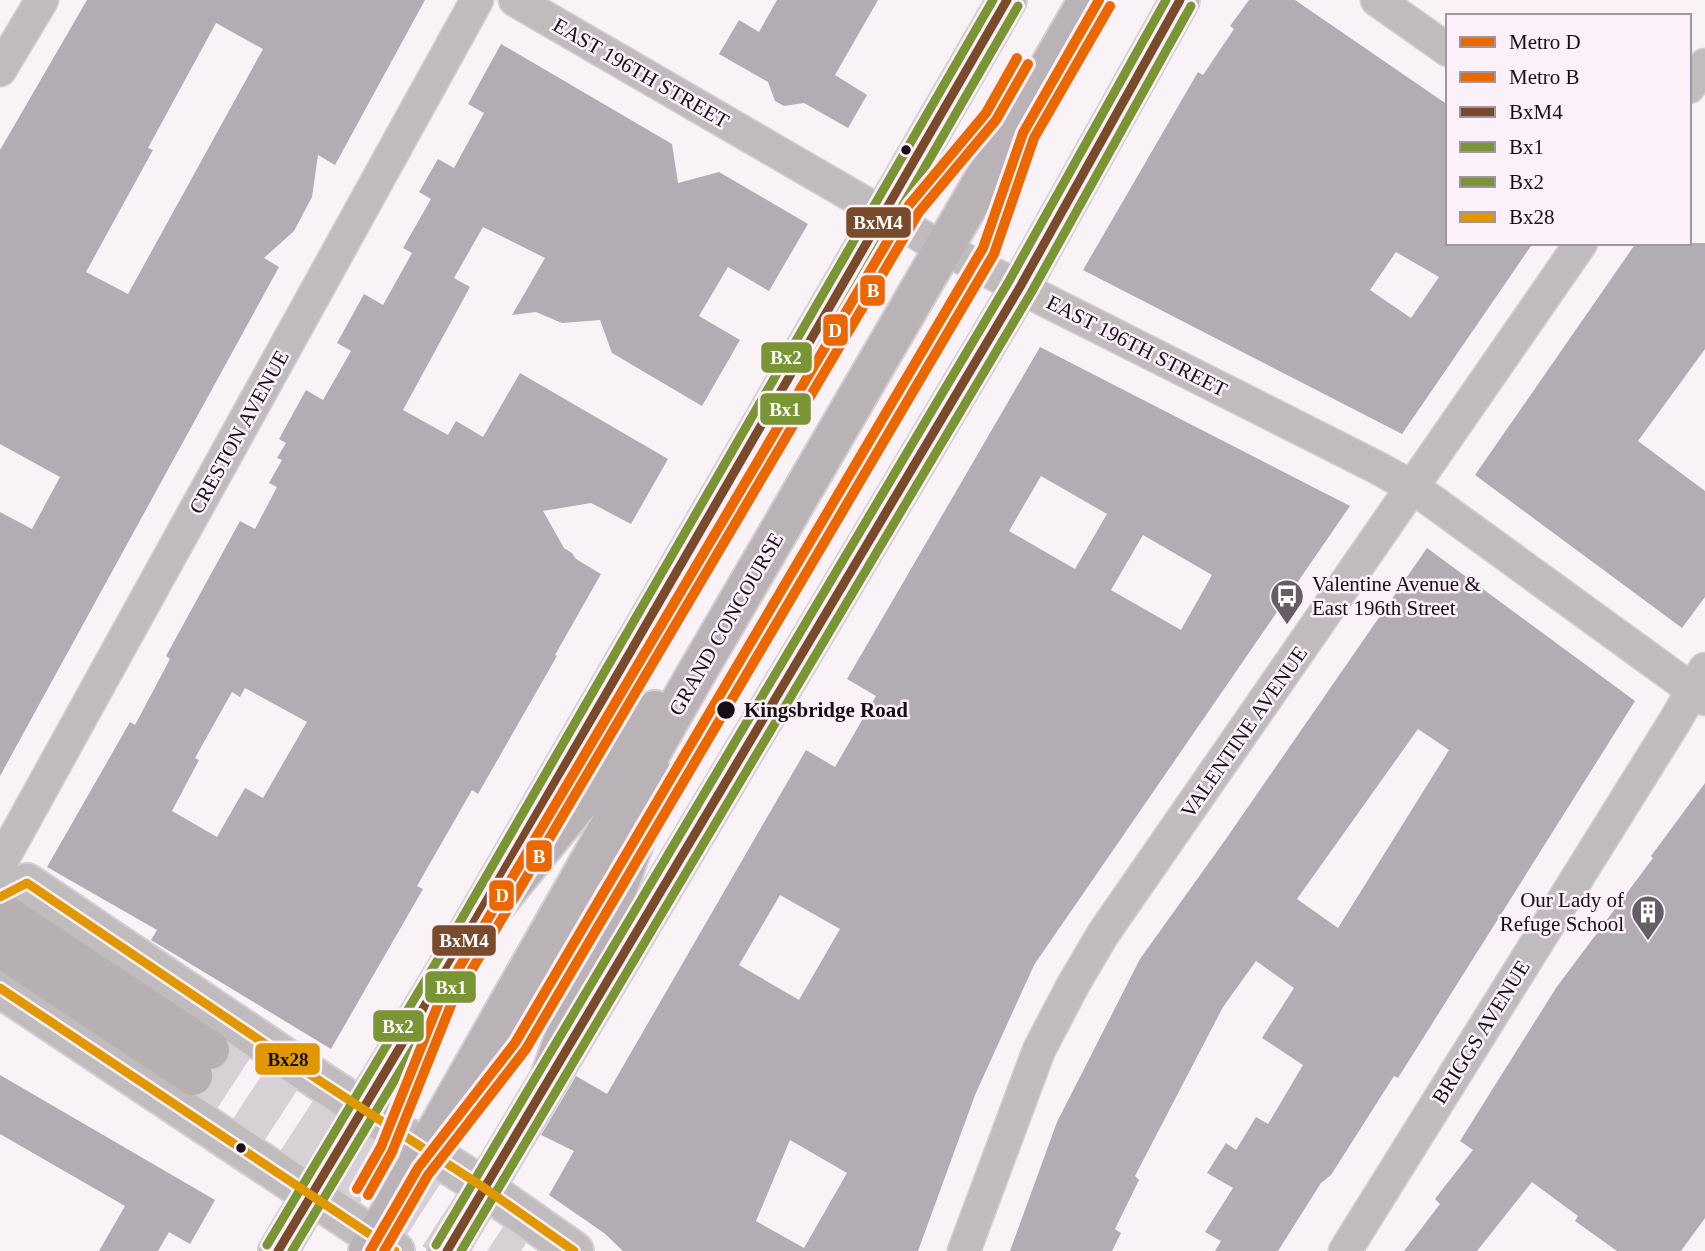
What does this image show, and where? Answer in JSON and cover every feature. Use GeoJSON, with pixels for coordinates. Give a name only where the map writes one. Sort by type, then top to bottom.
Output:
{"type":"FeatureCollection","features":[{"type":"Feature","properties":{"kind":"main road","name":"GRAND CONCOURSE"},"geometry":{"type":"LineString","coordinates":[[379,1247],[426,1150],[693,679],[1088,0]]}},
{"type":"Feature","properties":{"kind":"main road"},"geometry":{"type":"LineString","coordinates":[[457,951],[725,625]]}},
{"type":"Feature","properties":{"kind":"main road"},"geometry":{"type":"LineString","coordinates":[[551,1074],[693,679]]}},
{"type":"Feature","properties":{"kind":"main road"},"geometry":{"type":"LineString","coordinates":[[0,915],[8,915],[202,1063],[0,948]]}},
{"type":"Feature","properties":{"kind":"street"},"geometry":{"type":"LineString","coordinates":[[0,69],[42,0]]}},
{"type":"Feature","properties":{"kind":"street","name":"CRESTON AVENUE"},"geometry":{"type":"LineString","coordinates":[[0,864],[477,0]]}},
{"type":"Feature","properties":{"kind":"street","name":"EAST 196TH STREET"},"geometry":{"type":"LineString","coordinates":[[515,0],[944,249],[1414,488],[1701,687]]}},
{"type":"Feature","properties":{"kind":"street"},"geometry":{"type":"LineString","coordinates":[[278,1251],[457,951],[1007,0]]}},
{"type":"Feature","properties":{"kind":"street"},"geometry":{"type":"LineString","coordinates":[[447,1251],[1020,286],[1180,0]]}},
{"type":"Feature","properties":{"kind":"street"},"geometry":{"type":"LineString","coordinates":[[1377,0],[1446,49]]}},
{"type":"Feature","properties":{"kind":"street"},"geometry":{"type":"LineString","coordinates":[[1691,84],[1705,65]]}},
{"type":"Feature","properties":{"kind":"street","name":"VALENTINE AVENUE"},"geometry":{"type":"LineString","coordinates":[[964,1251],[1039,1050],[1103,934],[1580,245]]}},
{"type":"Feature","properties":{"kind":"street","name":"BRIGGS AVENUE"},"geometry":{"type":"LineString","coordinates":[[1345,1251],[1701,687]]}},
{"type":"Feature","properties":{"kind":"street"},"geometry":{"type":"LineString","coordinates":[[0,897],[27,883],[483,1187],[574,1251]]}},
{"type":"Feature","properties":{"kind":"street"},"geometry":{"type":"LineString","coordinates":[[0,988],[310,1196],[379,1247]]}},
{"type":"Feature","properties":{"kind":"building"},"geometry":{"type":"Polygon","coordinates":[[[87,0],[425,0],[335,165],[318,155],[312,197],[294,231],[264,258],[279,267],[0,776],[0,512],[32,529],[60,477],[0,444],[0,150],[87,0]],[[216,23],[148,148],[153,150],[86,272],[128,294],[263,49],[216,23]]]}},
{"type":"Feature","properties":{"kind":"building"},"geometry":{"type":"Polygon","coordinates":[[[777,0],[878,0],[835,75],[867,95],[848,128],[804,103],[784,106],[775,101],[768,82],[719,54],[739,20],[759,32],[777,0]]]}},
{"type":"Feature","properties":{"kind":"building"},"geometry":{"type":"Polygon","coordinates":[[[1249,0],[1295,0],[1446,104],[1446,245],[1532,245],[1402,434],[1083,270],[1198,72],[1203,75],[1234,29],[1230,26],[1249,0]],[[1396,252],[1370,290],[1411,318],[1439,277],[1396,252]]]}},
{"type":"Feature","properties":{"kind":"building"},"geometry":{"type":"Polygon","coordinates":[[[501,44],[672,144],[678,183],[719,172],[808,224],[769,291],[728,267],[699,316],[740,340],[702,406],[612,353],[600,320],[562,323],[536,312],[512,315],[545,258],[483,227],[454,278],[470,287],[403,410],[448,435],[456,421],[483,437],[520,373],[668,459],[631,524],[591,503],[543,511],[564,548],[576,559],[601,574],[478,794],[472,790],[417,886],[423,889],[331,1049],[151,940],[157,930],[47,867],[130,722],[135,725],[170,659],[166,656],[240,521],[255,529],[277,487],[269,483],[282,460],[277,458],[286,443],[279,439],[306,390],[323,400],[351,351],[337,343],[364,294],[383,305],[412,253],[403,248],[431,199],[419,192],[438,159],[454,168],[484,113],[468,104],[501,44]],[[245,688],[240,697],[232,692],[195,758],[199,760],[172,811],[217,837],[245,788],[263,798],[307,722],[245,688]]]}},
{"type":"Feature","properties":{"kind":"building"},"geometry":{"type":"Polygon","coordinates":[[[1705,243],[1705,349],[1638,441],[1705,491],[1705,597],[1682,628],[1475,475],[1635,245],[1705,243]]]}},
{"type":"Feature","properties":{"kind":"building"},"geometry":{"type":"Polygon","coordinates":[[[1040,347],[1350,506],[1034,965],[975,1095],[918,1251],[623,1251],[604,1233],[549,1195],[574,1151],[541,1135],[576,1076],[607,1094],[806,750],[835,767],[876,696],[847,679],[1040,347]],[[1041,476],[1009,531],[1075,569],[1107,514],[1041,476]],[[1143,535],[1111,590],[1181,630],[1212,575],[1143,535]],[[780,895],[739,965],[799,1000],[840,929],[780,895]],[[790,1140],[756,1221],[804,1248],[847,1173],[790,1140]]]}},
{"type":"Feature","properties":{"kind":"building"},"geometry":{"type":"Polygon","coordinates":[[[1427,548],[1635,701],[1398,1078],[1394,1076],[1331,1175],[1321,1183],[1278,1251],[1215,1251],[1221,1241],[1205,1232],[1233,1188],[1207,1173],[1226,1143],[1236,1150],[1256,1117],[1268,1124],[1303,1065],[1262,1038],[1294,988],[1256,961],[1223,1007],[1135,1176],[1139,1180],[1115,1229],[1121,1233],[1112,1251],[1010,1251],[1057,1122],[1140,959],[1427,548]],[[1418,729],[1297,899],[1338,928],[1449,750],[1418,729]]]}},
{"type":"Feature","properties":{"kind":"building"},"geometry":{"type":"Polygon","coordinates":[[[1705,783],[1705,1218],[1681,1251],[1617,1251],[1575,1221],[1578,1216],[1532,1182],[1477,1251],[1404,1251],[1440,1204],[1435,1199],[1473,1150],[1460,1141],[1556,988],[1705,783]]]}},
{"type":"Feature","properties":{"kind":"building"},"geometry":{"type":"Polygon","coordinates":[[[0,1075],[215,1200],[190,1244],[169,1232],[158,1251],[99,1251],[125,1206],[0,1134],[0,1075]]]}},
{"type":"Feature","properties":{"kind":"tunnel"},"geometry":{"type":"LineString","coordinates":[[210,1050],[521,1251]]}},
{"type":"Feature","properties":{"kind":"tunnel"},"geometry":{"type":"LineString","coordinates":[[193,1076],[465,1251]]}},
{"type":"Feature","properties":{"kind":"metro line","name":"D"},"geometry":{"type":"LineString","coordinates":[[370,1251],[418,1168],[515,1043],[983,248],[1023,133],[1099,0]]}},
{"type":"Feature","properties":{"kind":"metro line","name":"B"},"geometry":{"type":"LineString","coordinates":[[384,1251],[428,1175],[526,1049],[994,254],[1034,138],[1110,6]]}},
{"type":"Feature","properties":{"kind":"metro line","name":"D"},"geometry":{"type":"LineString","coordinates":[[357,1189],[381,1147],[440,1000],[909,205],[986,113],[1017,58]]}},
{"type":"Feature","properties":{"kind":"metro line","name":"B"},"geometry":{"type":"LineString","coordinates":[[368,1195],[392,1152],[451,1005],[919,212],[996,120],[1028,64]]}},
{"type":"Feature","properties":{"kind":"transit line","name":"Bx2"},"geometry":{"type":"LineString","coordinates":[[267,1245],[446,946],[993,0]]}},
{"type":"Feature","properties":{"kind":"transit line","name":"BxM4"},"geometry":{"type":"LineString","coordinates":[[278,1251],[457,952],[1007,0]]}},
{"type":"Feature","properties":{"kind":"transit line","name":"Bx2"},"geometry":{"type":"LineString","coordinates":[[436,1245],[1009,281],[1166,0]]}},
{"type":"Feature","properties":{"kind":"transit line","name":"BxM4"},"geometry":{"type":"LineString","coordinates":[[447,1251],[1020,287],[1180,0]]}},
{"type":"Feature","properties":{"kind":"transit line","name":"Bx1"},"geometry":{"type":"LineString","coordinates":[[292,1251],[468,958],[1018,6]]}},
{"type":"Feature","properties":{"kind":"transit line","name":"Bx1"},"geometry":{"type":"LineString","coordinates":[[461,1251],[1031,293],[1191,6]]}},
{"type":"Feature","properties":{"kind":"transit line","name":"Bx28"},"geometry":{"type":"LineString","coordinates":[[0,897],[27,883],[323,1083],[483,1187],[574,1251]]}},
{"type":"Feature","properties":{"kind":"transit line","name":"Bx28"},"geometry":{"type":"LineString","coordinates":[[0,988],[395,1251]]}},
{"type":"Feature","properties":{"kind":"place","name":"Valentine Avenue & East 196th Street"},"geometry":{"type":"Point","coordinates":[1287,626]}},
{"type":"Feature","properties":{"kind":"place","name":"Kingsbridge Road"},"geometry":{"type":"Point","coordinates":[726,710]}},
{"type":"Feature","properties":{"kind":"place","name":"Our Lady of Refuge School"},"geometry":{"type":"Point","coordinates":[1648,942]}}]}
